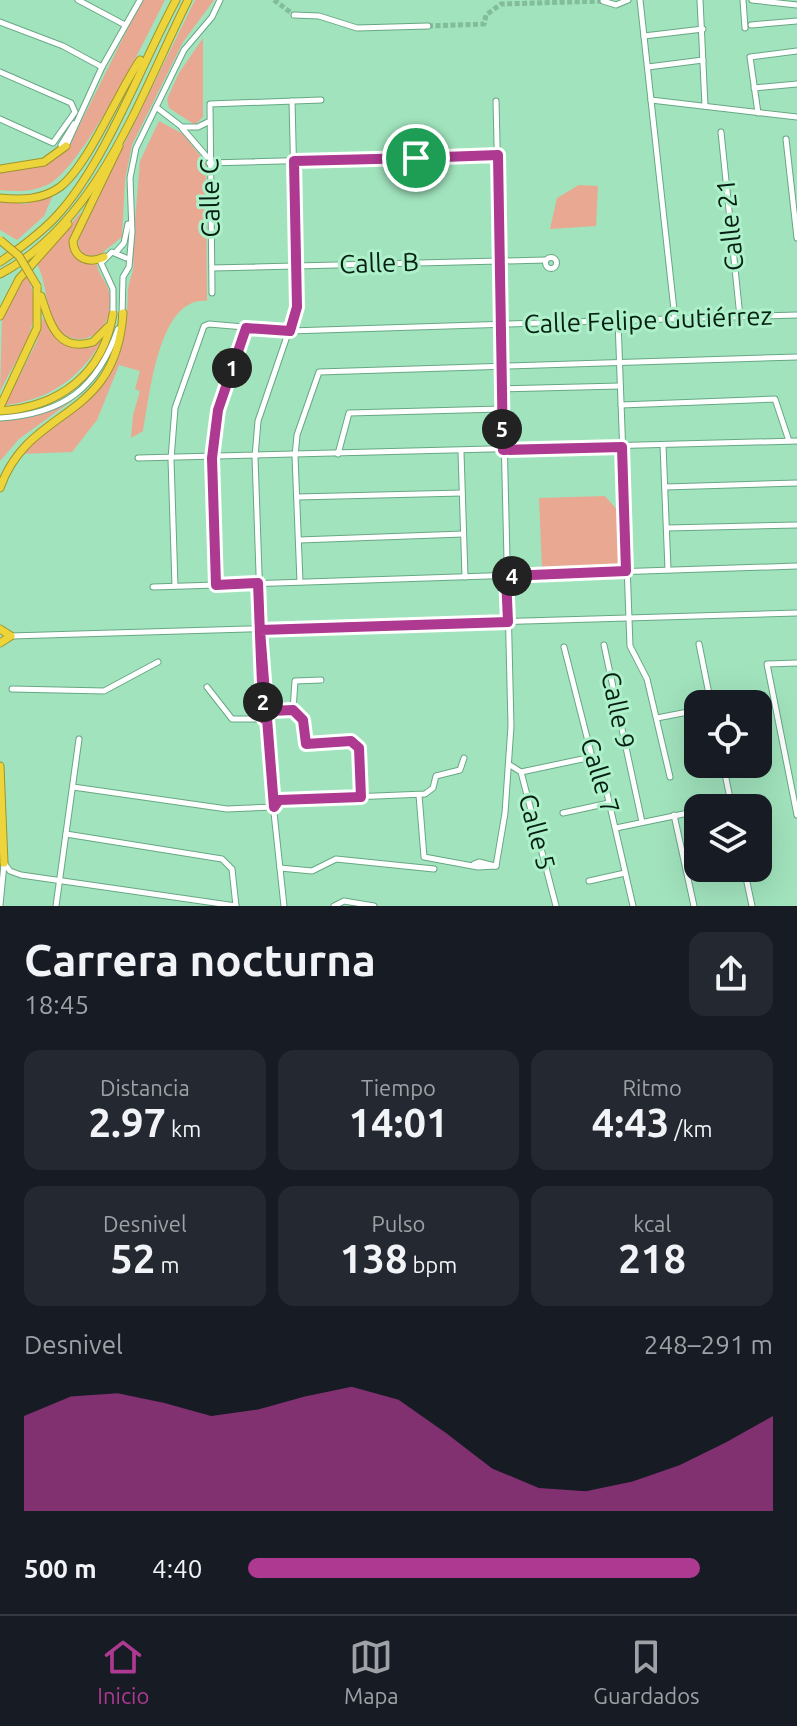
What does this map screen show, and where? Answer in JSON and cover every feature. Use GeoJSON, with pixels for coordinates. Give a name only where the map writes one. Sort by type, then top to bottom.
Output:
{"type":"FeatureCollection","features":[{"type":"Feature","properties":{"kind":"highway"},"geometry":{"type":"LineString","coordinates":[[0,262],[42,230],[70,199],[98,153],[176,0]]}},
{"type":"Feature","properties":{"kind":"highway"},"geometry":{"type":"LineString","coordinates":[[0,316],[19,279],[70,222],[128,121],[188,0]]}},
{"type":"Feature","properties":{"kind":"highway"},"geometry":{"type":"LineString","coordinates":[[0,196],[17,197],[46,191],[62,180],[84,154],[126,80],[159,32]]}},
{"type":"Feature","properties":{"kind":"highway"},"geometry":{"type":"LineString","coordinates":[[104,257],[91,261],[82,259],[75,251],[73,241],[107,175],[128,121]]}},
{"type":"Feature","properties":{"kind":"highway"},"geometry":{"type":"LineString","coordinates":[[0,166],[44,162],[60,145]]}},
{"type":"Feature","properties":{"kind":"highway"},"geometry":{"type":"LineString","coordinates":[[0,274],[62,225],[86,195]]}},
{"type":"Feature","properties":{"kind":"highway"},"geometry":{"type":"LineString","coordinates":[[0,240],[19,256],[37,286],[53,331],[69,343],[84,345],[97,340],[113,314]]}},
{"type":"Feature","properties":{"kind":"highway"},"geometry":{"type":"LineString","coordinates":[[37,286],[37,328],[0,409],[35,406],[74,386],[100,355],[113,314]]}},
{"type":"Feature","properties":{"kind":"highway"},"geometry":{"type":"LineString","coordinates":[[0,488],[19,450],[82,404],[104,378],[117,347],[123,313]]}},
{"type":"Feature","properties":{"kind":"highway"},"geometry":{"type":"LineString","coordinates":[[0,629],[11,636],[0,643]]}},
{"type":"Feature","properties":{"kind":"highway"},"geometry":{"type":"LineString","coordinates":[[0,765],[0,786]]}},
{"type":"Feature","properties":{"kind":"highway"},"geometry":{"type":"LineString","coordinates":[[0,765],[4,863]]}},
{"type":"Feature","properties":{"kind":"street"},"geometry":{"type":"LineString","coordinates":[[78,0],[125,25]]}},
{"type":"Feature","properties":{"kind":"street"},"geometry":{"type":"LineString","coordinates":[[60,145],[82,113],[102,67],[140,0]]}},
{"type":"Feature","properties":{"kind":"street"},"geometry":{"type":"LineString","coordinates":[[113,314],[114,292],[101,270],[104,257],[116,252],[126,239],[131,167],[136,148],[184,50],[212,17],[220,0]]}},
{"type":"Feature","properties":{"kind":"street"},"geometry":{"type":"LineString","coordinates":[[606,0],[603,1],[616,5],[628,0]]}},
{"type":"Feature","properties":{"kind":"street"},"geometry":{"type":"LineString","coordinates":[[640,0],[675,319]]}},
{"type":"Feature","properties":{"kind":"street"},"geometry":{"type":"LineString","coordinates":[[700,0],[705,106]]}},
{"type":"Feature","properties":{"kind":"street"},"geometry":{"type":"LineString","coordinates":[[743,0],[748,27],[797,21]]}},
{"type":"Feature","properties":{"kind":"street"},"geometry":{"type":"LineString","coordinates":[[752,0],[797,5]]}},
{"type":"Feature","properties":{"kind":"street"},"geometry":{"type":"LineString","coordinates":[[294,15],[319,16],[357,28],[428,26]]}},
{"type":"Feature","properties":{"kind":"street"},"geometry":{"type":"LineString","coordinates":[[0,22],[63,46],[102,67]]}},
{"type":"Feature","properties":{"kind":"street"},"geometry":{"type":"LineString","coordinates":[[644,36],[703,29]]}},
{"type":"Feature","properties":{"kind":"street"},"geometry":{"type":"LineString","coordinates":[[758,113],[750,57],[797,51]]}},
{"type":"Feature","properties":{"kind":"street"},"geometry":{"type":"LineString","coordinates":[[648,67],[703,60]]}},
{"type":"Feature","properties":{"kind":"street"},"geometry":{"type":"LineString","coordinates":[[0,72],[74,106],[75,112],[60,145]]}},
{"type":"Feature","properties":{"kind":"street"},"geometry":{"type":"LineString","coordinates":[[754,88],[797,84]]}},
{"type":"Feature","properties":{"kind":"street"},"geometry":{"type":"LineString","coordinates":[[284,906],[264,719],[255,457],[258,421],[297,307],[292,101],[321,100]]}},
{"type":"Feature","properties":{"kind":"street"},"geometry":{"type":"LineString","coordinates":[[651,100],[797,117]]}},
{"type":"Feature","properties":{"kind":"street","name":"Calle C"},"geometry":{"type":"LineString","coordinates":[[212,293],[210,104],[292,101]]}},
{"type":"Feature","properties":{"kind":"street"},"geometry":{"type":"LineString","coordinates":[[419,795],[424,857],[490,868],[496,866],[510,765],[511,726],[498,298],[496,101]]}},
{"type":"Feature","properties":{"kind":"street"},"geometry":{"type":"LineString","coordinates":[[156,107],[182,127],[209,161],[498,155]]}},
{"type":"Feature","properties":{"kind":"street"},"geometry":{"type":"LineString","coordinates":[[0,119],[60,145]]}},
{"type":"Feature","properties":{"kind":"street"},"geometry":{"type":"LineString","coordinates":[[182,127],[198,127],[208,122]]}},
{"type":"Feature","properties":{"kind":"street","name":"Calle 21"},"geometry":{"type":"LineString","coordinates":[[721,132],[740,317]]}},
{"type":"Feature","properties":{"kind":"street"},"geometry":{"type":"LineString","coordinates":[[786,139],[797,238]]}},
{"type":"Feature","properties":{"kind":"street"},"geometry":{"type":"LineString","coordinates":[[0,418],[38,413],[76,395],[96,377],[110,350],[123,313],[123,277],[129,267],[127,259],[132,232],[129,219]]}},
{"type":"Feature","properties":{"kind":"street"},"geometry":{"type":"LineString","coordinates":[[116,252],[127,259]]}},
{"type":"Feature","properties":{"kind":"street","name":"Calle B"},"geometry":{"type":"LineString","coordinates":[[212,268],[546,260]]}},
{"type":"Feature","properties":{"kind":"street"},"geometry":{"type":"LineString","coordinates":[[109,279],[123,277]]}},
{"type":"Feature","properties":{"kind":"street","name":"Calle Felipe Gutiérrez"},"geometry":{"type":"LineString","coordinates":[[171,459],[175,408],[204,326],[212,324],[290,331],[797,315]]}},
{"type":"Feature","properties":{"kind":"street"},"geometry":{"type":"LineString","coordinates":[[618,321],[630,646],[647,679],[670,777]]}},
{"type":"Feature","properties":{"kind":"street"},"geometry":{"type":"LineString","coordinates":[[216,585],[212,458],[218,410],[246,328]]}},
{"type":"Feature","properties":{"kind":"street"},"geometry":{"type":"LineString","coordinates":[[300,582],[295,456],[297,435],[319,372],[797,357]]}},
{"type":"Feature","properties":{"kind":"street"},"geometry":{"type":"LineString","coordinates":[[501,389],[620,386]]}},
{"type":"Feature","properties":{"kind":"street"},"geometry":{"type":"LineString","coordinates":[[621,405],[775,399],[789,441]]}},
{"type":"Feature","properties":{"kind":"street"},"geometry":{"type":"LineString","coordinates":[[338,454],[349,413],[501,409]]}},
{"type":"Feature","properties":{"kind":"street"},"geometry":{"type":"LineString","coordinates":[[138,458],[797,441]]}},
{"type":"Feature","properties":{"kind":"street"},"geometry":{"type":"LineString","coordinates":[[663,445],[668,570]]}},
{"type":"Feature","properties":{"kind":"street"},"geometry":{"type":"LineString","coordinates":[[461,452],[465,577]]}},
{"type":"Feature","properties":{"kind":"street"},"geometry":{"type":"LineString","coordinates":[[171,459],[175,586]]}},
{"type":"Feature","properties":{"kind":"street"},"geometry":{"type":"LineString","coordinates":[[665,487],[797,483]]}},
{"type":"Feature","properties":{"kind":"street"},"geometry":{"type":"LineString","coordinates":[[297,497],[462,493]]}},
{"type":"Feature","properties":{"kind":"street"},"geometry":{"type":"LineString","coordinates":[[667,528],[797,525]]}},
{"type":"Feature","properties":{"kind":"street"},"geometry":{"type":"LineString","coordinates":[[299,540],[463,534]]}},
{"type":"Feature","properties":{"kind":"street"},"geometry":{"type":"LineString","coordinates":[[153,587],[797,566]]}},
{"type":"Feature","properties":{"kind":"street"},"geometry":{"type":"LineString","coordinates":[[11,636],[797,613]]}},
{"type":"Feature","properties":{"kind":"street"},"geometry":{"type":"LineString","coordinates":[[699,644],[708,690]]}},
{"type":"Feature","properties":{"kind":"street","name":"Calle 9"},"geometry":{"type":"LineString","coordinates":[[604,645],[642,822]]}},
{"type":"Feature","properties":{"kind":"street","name":"Calle 7"},"geometry":{"type":"LineString","coordinates":[[564,647],[592,757],[601,767],[633,906]]}},
{"type":"Feature","properties":{"kind":"street"},"geometry":{"type":"LineString","coordinates":[[12,689],[104,691],[158,662]]}},
{"type":"Feature","properties":{"kind":"street"},"geometry":{"type":"LineString","coordinates":[[797,663],[767,664],[797,815]]}},
{"type":"Feature","properties":{"kind":"street"},"geometry":{"type":"LineString","coordinates":[[293,710],[295,681],[321,680]]}},
{"type":"Feature","properties":{"kind":"street"},"geometry":{"type":"LineString","coordinates":[[207,687],[232,719],[264,719],[271,711],[293,710],[303,720],[306,744],[351,741],[359,748],[361,797]]}},
{"type":"Feature","properties":{"kind":"street"},"geometry":{"type":"LineString","coordinates":[[657,718],[684,713]]}},
{"type":"Feature","properties":{"kind":"street"},"geometry":{"type":"LineString","coordinates":[[56,906],[79,739]]}},
{"type":"Feature","properties":{"kind":"street"},"geometry":{"type":"LineString","coordinates":[[521,772],[592,757]]}},
{"type":"Feature","properties":{"kind":"street"},"geometry":{"type":"LineString","coordinates":[[274,807],[279,800],[419,795],[431,790],[436,776],[460,770],[464,758]]}},
{"type":"Feature","properties":{"kind":"street","name":"Calle 5"},"geometry":{"type":"LineString","coordinates":[[510,765],[521,772],[556,906]]}},
{"type":"Feature","properties":{"kind":"street"},"geometry":{"type":"LineString","coordinates":[[73,787],[227,809],[274,807]]}},
{"type":"Feature","properties":{"kind":"street"},"geometry":{"type":"LineString","coordinates":[[563,813],[609,803]]}},
{"type":"Feature","properties":{"kind":"street"},"geometry":{"type":"LineString","coordinates":[[616,828],[684,813]]}},
{"type":"Feature","properties":{"kind":"street"},"geometry":{"type":"LineString","coordinates":[[674,815],[694,906]]}},
{"type":"Feature","properties":{"kind":"street"},"geometry":{"type":"LineString","coordinates":[[4,863],[10,871],[21,875],[236,906],[232,869],[222,859],[66,834]]}},
{"type":"Feature","properties":{"kind":"street"},"geometry":{"type":"LineString","coordinates":[[280,868],[312,871],[336,859],[434,869]]}},
{"type":"Feature","properties":{"kind":"street"},"geometry":{"type":"LineString","coordinates":[[0,905],[4,863]]}},
{"type":"Feature","properties":{"kind":"street"},"geometry":{"type":"LineString","coordinates":[[589,881],[625,873]]}},
{"type":"Feature","properties":{"kind":"street"},"geometry":{"type":"LineString","coordinates":[[2,883],[10,876],[21,875]]}},
{"type":"Feature","properties":{"kind":"street"},"geometry":{"type":"LineString","coordinates":[[747,882],[752,906]]}},
{"type":"Feature","properties":{"kind":"street"},"geometry":{"type":"LineString","coordinates":[[334,906],[344,901],[374,906]]}},
{"type":"Feature","properties":{"kind":"shaded area"},"geometry":{"type":"Polygon","coordinates":[[[142,0],[165,0],[113,100],[79,153],[49,184],[25,191],[0,190],[0,171],[52,160],[69,146],[142,0]]]}},
{"type":"Feature","properties":{"kind":"shaded area"},"geometry":{"type":"Polygon","coordinates":[[[195,0],[214,0],[183,42],[132,145],[125,180],[122,237],[98,256],[84,255],[78,247],[79,236],[195,0]]]}},
{"type":"Feature","properties":{"kind":"shaded area"},"geometry":{"type":"Polygon","coordinates":[[[203,38],[203,117],[195,125],[169,108],[167,99],[179,73],[203,38]]]}},
{"type":"Feature","properties":{"kind":"shaded area"},"geometry":{"type":"Polygon","coordinates":[[[159,121],[183,134],[206,163],[207,301],[190,304],[177,314],[167,331],[153,373],[143,431],[131,438],[140,391],[135,389],[140,371],[119,365],[97,420],[72,452],[19,454],[97,390],[119,352],[133,266],[140,161],[159,121]]]}},
{"type":"Feature","properties":{"kind":"shaded area"},"geometry":{"type":"Polygon","coordinates":[[[579,185],[598,186],[596,226],[550,229],[557,198],[579,185]]]}},
{"type":"Feature","properties":{"kind":"shaded area"},"geometry":{"type":"Polygon","coordinates":[[[53,195],[44,216],[17,240],[0,230],[0,201],[26,204],[53,195]]]}},
{"type":"Feature","properties":{"kind":"shaded area"},"geometry":{"type":"Polygon","coordinates":[[[81,212],[72,252],[81,262],[97,264],[111,303],[107,320],[97,333],[77,339],[66,335],[55,324],[37,264],[81,212]]]}},
{"type":"Feature","properties":{"kind":"shaded area"},"geometry":{"type":"Polygon","coordinates":[[[27,274],[34,307],[33,322],[23,349],[0,392],[2,317],[27,274]]]}},
{"type":"Feature","properties":{"kind":"shaded area"},"geometry":{"type":"Polygon","coordinates":[[[43,318],[67,344],[101,342],[83,367],[61,386],[35,398],[5,405],[37,341],[43,318]]]}},
{"type":"Feature","properties":{"kind":"shaded area"},"geometry":{"type":"Polygon","coordinates":[[[84,392],[19,439],[0,461],[0,419],[38,414],[84,392]]]}},
{"type":"Feature","properties":{"kind":"shaded area"},"geometry":{"type":"Polygon","coordinates":[[[605,496],[619,512],[621,567],[542,569],[539,498],[605,496]]]}},
{"type":"Feature","properties":{"kind":"tunnel"},"geometry":{"type":"LineString","coordinates":[[274,0],[294,15]]}},
{"type":"Feature","properties":{"kind":"tunnel"},"geometry":{"type":"LineString","coordinates":[[428,26],[484,24],[486,15],[501,4],[603,1]]}},
{"type":"Feature","properties":{"kind":"route"},"geometry":{"type":"LineString","coordinates":[[416,158],[294,161],[297,307],[290,331],[246,328],[218,410],[212,458],[216,585],[258,583],[260,650],[264,719],[271,711],[293,710],[303,720],[306,744],[351,741],[359,748],[361,797],[279,800],[274,807],[264,719],[260,630],[508,622],[506,576],[626,571],[622,447],[503,450],[498,298],[498,155],[416,158]]}}]}
